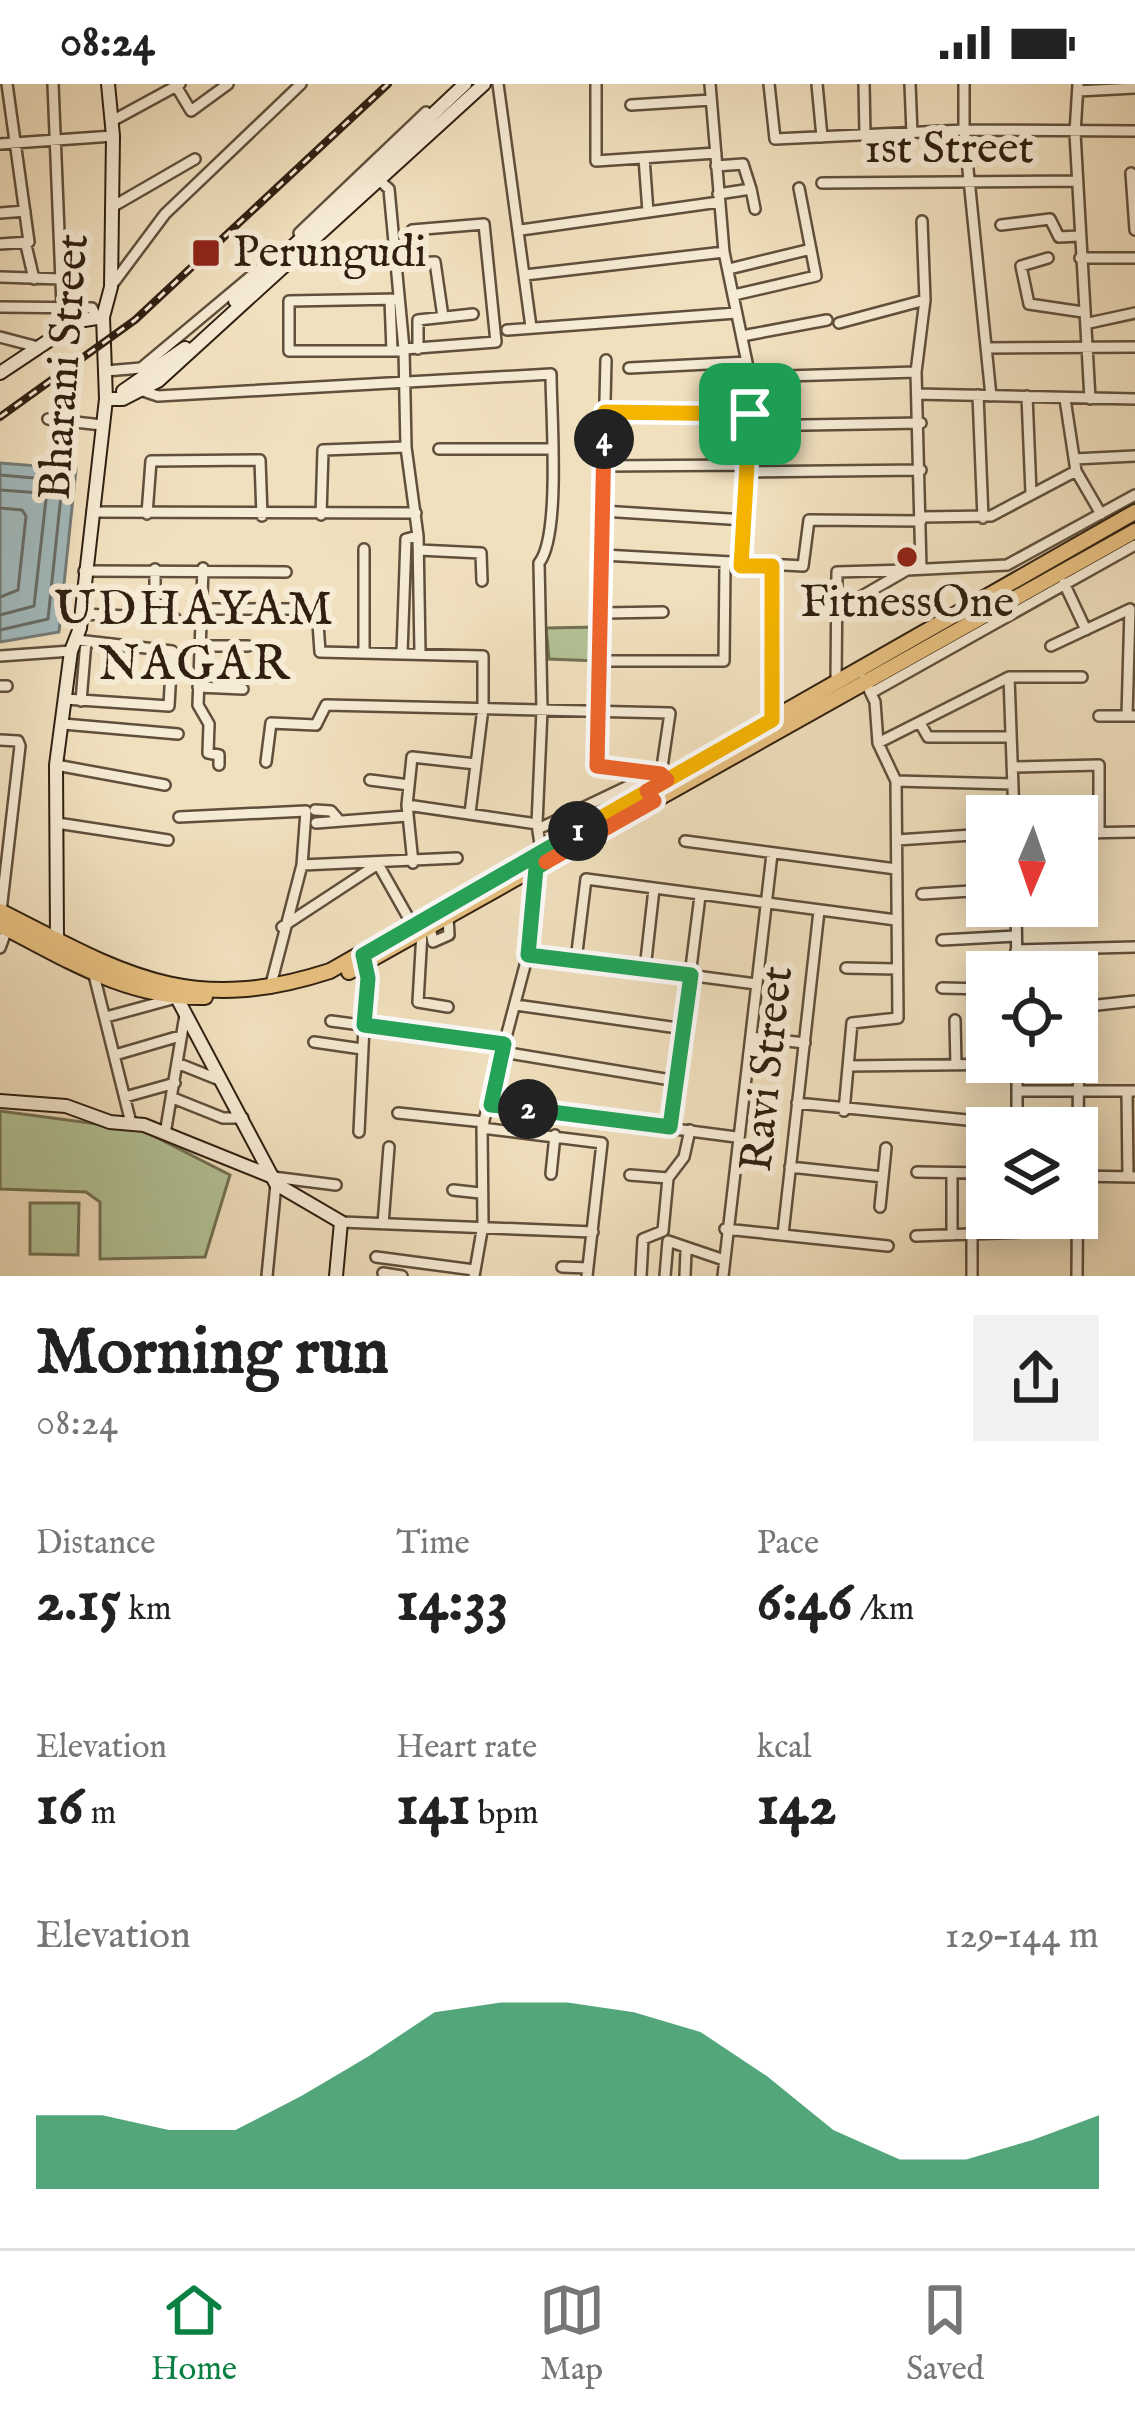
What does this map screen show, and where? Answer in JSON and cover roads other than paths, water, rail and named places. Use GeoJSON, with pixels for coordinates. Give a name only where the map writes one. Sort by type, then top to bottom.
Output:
{"type":"FeatureCollection","features":[{"type":"Feature","properties":{"kind":"main road"},"geometry":{"type":"LineString","coordinates":[[3,927],[94,974],[182,1003],[266,997],[425,932],[656,784],[1135,512]]}},
{"type":"Feature","properties":{"kind":"main road"},"geometry":{"type":"LineString","coordinates":[[1038,569],[1062,579],[1099,554],[1134,539]]}},
{"type":"Feature","properties":{"kind":"main road"},"geometry":{"type":"LineString","coordinates":[[1066,553],[1099,554]]}},
{"type":"Feature","properties":{"kind":"main road"},"geometry":{"type":"LineString","coordinates":[[656,784],[867,686],[1038,569]]}},
{"type":"Feature","properties":{"kind":"main road"},"geometry":{"type":"LineString","coordinates":[[425,932],[539,860]]}},
{"type":"Feature","properties":{"kind":"main road"},"geometry":{"type":"LineString","coordinates":[[0,911],[96,964],[174,986],[270,988],[365,959]]}},
{"type":"Feature","properties":{"kind":"street"},"geometry":{"type":"LineString","coordinates":[[7,84],[34,279]]}},
{"type":"Feature","properties":{"kind":"street"},"geometry":{"type":"LineString","coordinates":[[53,84],[62,306]]}},
{"type":"Feature","properties":{"kind":"street","name":"Bharani Street"},"geometry":{"type":"LineString","coordinates":[[57,940],[56,765],[78,644],[106,399],[96,318],[111,286],[108,84]]}},
{"type":"Feature","properties":{"kind":"street"},"geometry":{"type":"LineString","coordinates":[[0,144],[57,140],[112,129],[162,89],[178,85],[191,111],[228,84]]}},
{"type":"Feature","properties":{"kind":"street"},"geometry":{"type":"LineString","coordinates":[[111,286],[165,214],[301,84]]}},
{"type":"Feature","properties":{"kind":"street"},"geometry":{"type":"LineString","coordinates":[[106,371],[141,368],[176,342],[339,199],[376,177],[461,84]]}},
{"type":"Feature","properties":{"kind":"street"},"geometry":{"type":"LineString","coordinates":[[106,399],[139,383],[184,348],[461,84]]}},
{"type":"Feature","properties":{"kind":"street"},"geometry":{"type":"LineString","coordinates":[[106,399],[143,391],[484,84]]}},
{"type":"Feature","properties":{"kind":"street"},"geometry":{"type":"LineString","coordinates":[[498,84],[531,327]]}},
{"type":"Feature","properties":{"kind":"street"},"geometry":{"type":"LineString","coordinates":[[596,84],[596,161],[716,153]]}},
{"type":"Feature","properties":{"kind":"street"},"geometry":{"type":"LineString","coordinates":[[710,84],[724,252],[750,377],[741,566]]}},
{"type":"Feature","properties":{"kind":"street"},"geometry":{"type":"LineString","coordinates":[[770,84],[773,139],[964,130],[1135,131]]}},
{"type":"Feature","properties":{"kind":"street"},"geometry":{"type":"LineString","coordinates":[[817,84],[822,137]]}},
{"type":"Feature","properties":{"kind":"street"},"geometry":{"type":"LineString","coordinates":[[864,84],[866,135]]}},
{"type":"Feature","properties":{"kind":"street"},"geometry":{"type":"LineString","coordinates":[[910,84],[912,133]]}},
{"type":"Feature","properties":{"kind":"street"},"geometry":{"type":"LineString","coordinates":[[964,84],[964,130],[991,396]]}},
{"type":"Feature","properties":{"kind":"street"},"geometry":{"type":"LineString","coordinates":[[664,87],[665,103]]}},
{"type":"Feature","properties":{"kind":"street"},"geometry":{"type":"LineString","coordinates":[[1090,399],[1075,133],[1078,87],[1135,88]]}},
{"type":"Feature","properties":{"kind":"street"},"geometry":{"type":"LineString","coordinates":[[631,105],[711,100]]}},
{"type":"Feature","properties":{"kind":"street"},"geometry":{"type":"LineString","coordinates":[[644,158],[648,212]]}},
{"type":"Feature","properties":{"kind":"street"},"geometry":{"type":"LineString","coordinates":[[112,207],[195,159]]}},
{"type":"Feature","properties":{"kind":"street"},"geometry":{"type":"LineString","coordinates":[[716,166],[743,164],[755,209]]}},
{"type":"Feature","properties":{"kind":"street"},"geometry":{"type":"LineString","coordinates":[[1131,173],[1135,230]]}},
{"type":"Feature","properties":{"kind":"street"},"geometry":{"type":"LineString","coordinates":[[376,177],[389,189],[396,264],[392,351]]}},
{"type":"Feature","properties":{"kind":"street","name":"1st Street"},"geometry":{"type":"LineString","coordinates":[[822,183],[1077,181]]}},
{"type":"Feature","properties":{"kind":"street"},"geometry":{"type":"LineString","coordinates":[[734,295],[816,276],[799,188]]}},
{"type":"Feature","properties":{"kind":"street"},"geometry":{"type":"LineString","coordinates":[[521,230],[648,212],[751,189]]}},
{"type":"Feature","properties":{"kind":"street"},"geometry":{"type":"LineString","coordinates":[[0,213],[25,211]]}},
{"type":"Feature","properties":{"kind":"street"},"geometry":{"type":"LineString","coordinates":[[1001,225],[1050,219],[1059,237],[1079,236]]}},
{"type":"Feature","properties":{"kind":"street"},"geometry":{"type":"LineString","coordinates":[[921,569],[921,423],[916,371],[926,300],[922,220]]}},
{"type":"Feature","properties":{"kind":"street"},"geometry":{"type":"LineString","coordinates":[[395,298],[290,302],[292,353],[496,342],[483,223],[412,230],[414,263]]}},
{"type":"Feature","properties":{"kind":"street"},"geometry":{"type":"LineString","coordinates":[[0,244],[26,245]]}},
{"type":"Feature","properties":{"kind":"street"},"geometry":{"type":"LineString","coordinates":[[729,269],[811,249]]}},
{"type":"Feature","properties":{"kind":"street"},"geometry":{"type":"LineString","coordinates":[[525,275],[724,252]]}},
{"type":"Feature","properties":{"kind":"street"},"geometry":{"type":"LineString","coordinates":[[1048,258],[1022,265],[1029,304],[1086,317],[1135,313]]}},
{"type":"Feature","properties":{"kind":"street"},"geometry":{"type":"LineString","coordinates":[[1080,258],[1135,258]]}},
{"type":"Feature","properties":{"kind":"street"},"geometry":{"type":"LineString","coordinates":[[396,264],[436,262],[442,317]]}},
{"type":"Feature","properties":{"kind":"street"},"geometry":{"type":"LineString","coordinates":[[0,278],[62,279]]}},
{"type":"Feature","properties":{"kind":"street"},"geometry":{"type":"LineString","coordinates":[[395,298],[404,350],[406,447],[419,550],[420,653]]}},
{"type":"Feature","properties":{"kind":"street"},"geometry":{"type":"LineString","coordinates":[[742,336],[926,300]]}},
{"type":"Feature","properties":{"kind":"street"},"geometry":{"type":"LineString","coordinates":[[0,307],[92,308],[96,318]]}},
{"type":"Feature","properties":{"kind":"street"},"geometry":{"type":"LineString","coordinates":[[507,330],[736,313]]}},
{"type":"Feature","properties":{"kind":"street"},"geometry":{"type":"LineString","coordinates":[[418,349],[417,321],[473,314]]}},
{"type":"Feature","properties":{"kind":"street"},"geometry":{"type":"LineString","coordinates":[[0,377],[78,321],[96,318]]}},
{"type":"Feature","properties":{"kind":"street"},"geometry":{"type":"LineString","coordinates":[[0,377],[96,318]]}},
{"type":"Feature","properties":{"kind":"street"},"geometry":{"type":"LineString","coordinates":[[0,337],[38,347]]}},
{"type":"Feature","properties":{"kind":"street"},"geometry":{"type":"LineString","coordinates":[[987,348],[1135,346]]}},
{"type":"Feature","properties":{"kind":"street"},"geometry":{"type":"LineString","coordinates":[[606,360],[604,613],[597,766],[656,784]]}},
{"type":"Feature","properties":{"kind":"street"},"geometry":{"type":"LineString","coordinates":[[628,368],[747,362]]}},
{"type":"Feature","properties":{"kind":"street"},"geometry":{"type":"LineString","coordinates":[[750,377],[916,371]]}},
{"type":"Feature","properties":{"kind":"street"},"geometry":{"type":"LineString","coordinates":[[143,391],[158,396],[551,374],[550,513],[545,556],[539,563],[539,860],[528,955],[486,1117],[477,1274],[376,1257]]}},
{"type":"Feature","properties":{"kind":"street"},"geometry":{"type":"LineString","coordinates":[[917,394],[1135,399]]}},
{"type":"Feature","properties":{"kind":"street"},"geometry":{"type":"LineString","coordinates":[[978,395],[982,518]]}},
{"type":"Feature","properties":{"kind":"street"},"geometry":{"type":"LineString","coordinates":[[1027,396],[1030,494]]}},
{"type":"Feature","properties":{"kind":"street"},"geometry":{"type":"LineString","coordinates":[[1065,399],[1075,465],[1101,514]]}},
{"type":"Feature","properties":{"kind":"street"},"geometry":{"type":"LineString","coordinates":[[605,412],[921,423]]}},
{"type":"Feature","properties":{"kind":"street"},"geometry":{"type":"LineString","coordinates":[[48,419],[102,425]]}},
{"type":"Feature","properties":{"kind":"street"},"geometry":{"type":"LineString","coordinates":[[321,515],[323,450],[406,447]]}},
{"type":"Feature","properties":{"kind":"street"},"geometry":{"type":"LineString","coordinates":[[439,449],[550,449]]}},
{"type":"Feature","properties":{"kind":"street"},"geometry":{"type":"LineString","coordinates":[[603,555],[741,566],[805,565],[809,520],[982,518],[1075,465],[1135,456]]}},
{"type":"Feature","properties":{"kind":"street"},"geometry":{"type":"LineString","coordinates":[[147,514],[151,461],[260,460],[262,516]]}},
{"type":"Feature","properties":{"kind":"street"},"geometry":{"type":"LineString","coordinates":[[603,466],[921,470]]}},
{"type":"Feature","properties":{"kind":"street"},"geometry":{"type":"LineString","coordinates":[[836,682],[838,571],[1038,569],[1101,514],[1135,495]]}},
{"type":"Feature","properties":{"kind":"street"},"geometry":{"type":"LineString","coordinates":[[602,511],[745,520]]}},
{"type":"Feature","properties":{"kind":"street"},"geometry":{"type":"LineString","coordinates":[[91,512],[416,513]]}},
{"type":"Feature","properties":{"kind":"street"},"geometry":{"type":"LineString","coordinates":[[402,653],[406,539],[418,536]]}},
{"type":"Feature","properties":{"kind":"street"},"geometry":{"type":"LineString","coordinates":[[364,549],[364,652]]}},
{"type":"Feature","properties":{"kind":"street"},"geometry":{"type":"LineString","coordinates":[[419,550],[481,553],[482,581]]}},
{"type":"Feature","properties":{"kind":"street"},"geometry":{"type":"LineString","coordinates":[[602,661],[724,661],[725,565]]}},
{"type":"Feature","properties":{"kind":"street"},"geometry":{"type":"LineString","coordinates":[[772,566],[772,720]]}},
{"type":"Feature","properties":{"kind":"street"},"geometry":{"type":"LineString","coordinates":[[203,568],[198,705],[209,724],[208,753],[219,755],[219,765]]}},
{"type":"Feature","properties":{"kind":"street"},"geometry":{"type":"LineString","coordinates":[[155,569],[155,602]]}},
{"type":"Feature","properties":{"kind":"street"},"geometry":{"type":"LineString","coordinates":[[836,611],[908,570]]}},
{"type":"Feature","properties":{"kind":"street"},"geometry":{"type":"LineString","coordinates":[[84,571],[286,572]]}},
{"type":"Feature","properties":{"kind":"street"},"geometry":{"type":"LineString","coordinates":[[844,1111],[852,1022],[896,1021],[898,995],[896,781],[878,743],[867,686],[1062,579],[1086,630]]}},
{"type":"Feature","properties":{"kind":"street"},"geometry":{"type":"LineString","coordinates":[[202,609],[317,608],[320,652],[483,656],[484,709],[470,813]]}},
{"type":"Feature","properties":{"kind":"street"},"geometry":{"type":"LineString","coordinates":[[1051,646],[1132,608],[1131,716],[1099,716]]}},
{"type":"Feature","properties":{"kind":"street"},"geometry":{"type":"LineString","coordinates":[[604,613],[663,612]]}},
{"type":"Feature","properties":{"kind":"street"},"geometry":{"type":"LineString","coordinates":[[81,614],[176,618]]}},
{"type":"Feature","properties":{"kind":"street"},"geometry":{"type":"LineString","coordinates":[[0,656],[78,644],[172,651],[169,706],[65,699]]}},
{"type":"Feature","properties":{"kind":"street"},"geometry":{"type":"LineString","coordinates":[[78,644],[81,700]]}},
{"type":"Feature","properties":{"kind":"street"},"geometry":{"type":"LineString","coordinates":[[200,646],[248,646]]}},
{"type":"Feature","properties":{"kind":"street"},"geometry":{"type":"LineString","coordinates":[[878,743],[1009,677],[1082,677]]}},
{"type":"Feature","properties":{"kind":"street"},"geometry":{"type":"LineString","coordinates":[[1009,677],[1013,795]]}},
{"type":"Feature","properties":{"kind":"street"},"geometry":{"type":"LineString","coordinates":[[198,687],[243,688]]}},
{"type":"Feature","properties":{"kind":"street"},"geometry":{"type":"LineString","coordinates":[[266,762],[272,722],[316,725],[326,705],[670,713],[656,784]]}},
{"type":"Feature","properties":{"kind":"street"},"geometry":{"type":"LineString","coordinates":[[920,723],[928,737],[1010,737]]}},
{"type":"Feature","properties":{"kind":"street"},"geometry":{"type":"LineString","coordinates":[[63,724],[178,734]]}},
{"type":"Feature","properties":{"kind":"street"},"geometry":{"type":"LineString","coordinates":[[0,740],[18,741],[20,746],[0,911]]}},
{"type":"Feature","properties":{"kind":"street"},"geometry":{"type":"LineString","coordinates":[[413,863],[407,810],[412,757],[476,764]]}},
{"type":"Feature","properties":{"kind":"street"},"geometry":{"type":"LineString","coordinates":[[56,765],[165,785]]}},
{"type":"Feature","properties":{"kind":"street"},"geometry":{"type":"LineString","coordinates":[[1012,767],[1099,765],[1100,833],[1135,832]]}},
{"type":"Feature","properties":{"kind":"street"},"geometry":{"type":"LineString","coordinates":[[370,780],[409,785]]}},
{"type":"Feature","properties":{"kind":"street"},"geometry":{"type":"LineString","coordinates":[[896,781],[1012,784]]}},
{"type":"Feature","properties":{"kind":"street"},"geometry":{"type":"LineString","coordinates":[[316,824],[407,810],[470,813],[537,826],[656,784]]}},
{"type":"Feature","properties":{"kind":"street"},"geometry":{"type":"LineString","coordinates":[[315,810],[331,811],[338,819]]}},
{"type":"Feature","properties":{"kind":"street"},"geometry":{"type":"LineString","coordinates":[[179,817],[306,811],[302,866],[282,927],[270,988]]}},
{"type":"Feature","properties":{"kind":"street"},"geometry":{"type":"LineString","coordinates":[[57,823],[168,840]]}},
{"type":"Feature","properties":{"kind":"street"},"geometry":{"type":"LineString","coordinates":[[896,840],[966,835]]}},
{"type":"Feature","properties":{"kind":"street"},"geometry":{"type":"LineString","coordinates":[[685,841],[896,869]]}},
{"type":"Feature","properties":{"kind":"street"},"geometry":{"type":"LineString","coordinates":[[723,1276],[772,854]]}},
{"type":"Feature","properties":{"kind":"street"},"geometry":{"type":"LineString","coordinates":[[302,866],[457,858]]}},
{"type":"Feature","properties":{"kind":"street"},"geometry":{"type":"LineString","coordinates":[[378,864],[425,932],[419,1005],[448,1007]]}},
{"type":"Feature","properties":{"kind":"street"},"geometry":{"type":"LineString","coordinates":[[282,927],[378,864]]}},
{"type":"Feature","properties":{"kind":"street"},"geometry":{"type":"LineString","coordinates":[[576,960],[586,879],[896,920]]}},
{"type":"Feature","properties":{"kind":"street"},"geometry":{"type":"LineString","coordinates":[[645,969],[654,890]]}},
{"type":"Feature","properties":{"kind":"street"},"geometry":{"type":"LineString","coordinates":[[922,894],[966,891]]}},
{"type":"Feature","properties":{"kind":"street"},"geometry":{"type":"LineString","coordinates":[[670,1127],[700,896]]}},
{"type":"Feature","properties":{"kind":"street","name":"Ravi Street"},"geometry":{"type":"LineString","coordinates":[[783,1234],[819,911]]}},
{"type":"Feature","properties":{"kind":"street"},"geometry":{"type":"LineString","coordinates":[[0,948],[3,927]]}},
{"type":"Feature","properties":{"kind":"street"},"geometry":{"type":"LineString","coordinates":[[1016,927],[1016,950],[1135,947]]}},
{"type":"Feature","properties":{"kind":"street"},"geometry":{"type":"LineString","coordinates":[[942,940],[1016,936]]}},
{"type":"Feature","properties":{"kind":"street"},"geometry":{"type":"LineString","coordinates":[[528,955],[756,984]]}},
{"type":"Feature","properties":{"kind":"street"},"geometry":{"type":"LineString","coordinates":[[359,1132],[365,959]]}},
{"type":"Feature","properties":{"kind":"street"},"geometry":{"type":"LineString","coordinates":[[846,968],[897,969]]}},
{"type":"Feature","properties":{"kind":"street"},"geometry":{"type":"LineString","coordinates":[[94,974],[131,1124]]}},
{"type":"Feature","properties":{"kind":"street"},"geometry":{"type":"LineString","coordinates":[[942,988],[966,989]]}},
{"type":"Feature","properties":{"kind":"street"},"geometry":{"type":"LineString","coordinates":[[1079,1107],[1081,1004],[1135,1001]]}},
{"type":"Feature","properties":{"kind":"street"},"geometry":{"type":"LineString","coordinates":[[106,1018],[182,1003]]}},
{"type":"Feature","properties":{"kind":"street"},"geometry":{"type":"LineString","coordinates":[[165,1134],[182,1003]]}},
{"type":"Feature","properties":{"kind":"street"},"geometry":{"type":"LineString","coordinates":[[182,1003],[275,1180],[268,1276]]}},
{"type":"Feature","properties":{"kind":"street"},"geometry":{"type":"LineString","coordinates":[[516,1005],[685,1029]]}},
{"type":"Feature","properties":{"kind":"street"},"geometry":{"type":"LineString","coordinates":[[331,1021],[677,1081]]}},
{"type":"Feature","properties":{"kind":"street"},"geometry":{"type":"LineString","coordinates":[[955,1021],[956,1065]]}},
{"type":"Feature","properties":{"kind":"street"},"geometry":{"type":"LineString","coordinates":[[115,1055],[179,1036]]}},
{"type":"Feature","properties":{"kind":"street"},"geometry":{"type":"LineString","coordinates":[[751,1036],[805,1043]]}},
{"type":"Feature","properties":{"kind":"street"},"geometry":{"type":"LineString","coordinates":[[314,1042],[362,1049]]}},
{"type":"Feature","properties":{"kind":"street"},"geometry":{"type":"LineString","coordinates":[[177,1063],[225,1082]]}},
{"type":"Feature","properties":{"kind":"street"},"geometry":{"type":"LineString","coordinates":[[848,1066],[966,1065]]}},
{"type":"Feature","properties":{"kind":"street"},"geometry":{"type":"LineString","coordinates":[[1018,1083],[1018,1107]]}},
{"type":"Feature","properties":{"kind":"street"},"geometry":{"type":"LineString","coordinates":[[125,1097],[175,1084]]}},
{"type":"Feature","properties":{"kind":"street"},"geometry":{"type":"LineString","coordinates":[[1018,1091],[1131,1091],[1132,1177],[1098,1176]]}},
{"type":"Feature","properties":{"kind":"street"},"geometry":{"type":"LineString","coordinates":[[172,1098],[223,1118],[243,1118]]}},
{"type":"Feature","properties":{"kind":"street"},"geometry":{"type":"LineString","coordinates":[[0,1101],[66,1106],[165,1134],[275,1180],[341,1222],[593,1232]]}},
{"type":"Feature","properties":{"kind":"street"},"geometry":{"type":"LineString","coordinates":[[797,1103],[966,1122]]}},
{"type":"Feature","properties":{"kind":"street"},"geometry":{"type":"LineString","coordinates":[[398,1113],[670,1127],[736,1137]]}},
{"type":"Feature","properties":{"kind":"street"},"geometry":{"type":"LineString","coordinates":[[486,1117],[600,1141],[588,1272],[562,1267]]}},
{"type":"Feature","properties":{"kind":"street"},"geometry":{"type":"LineString","coordinates":[[641,1276],[643,1239],[664,1231],[668,1178],[684,1157],[690,1130]]}},
{"type":"Feature","properties":{"kind":"street"},"geometry":{"type":"LineString","coordinates":[[551,1174],[555,1135]]}},
{"type":"Feature","properties":{"kind":"street"},"geometry":{"type":"LineString","coordinates":[[383,1224],[389,1147]]}},
{"type":"Feature","properties":{"kind":"street"},"geometry":{"type":"LineString","coordinates":[[880,1207],[886,1148]]}},
{"type":"Feature","properties":{"kind":"street"},"geometry":{"type":"LineString","coordinates":[[790,1167],[883,1177]]}},
{"type":"Feature","properties":{"kind":"street"},"geometry":{"type":"LineString","coordinates":[[917,1172],[966,1172]]}},
{"type":"Feature","properties":{"kind":"street"},"geometry":{"type":"LineString","coordinates":[[952,1172],[952,1235]]}},
{"type":"Feature","properties":{"kind":"street"},"geometry":{"type":"LineString","coordinates":[[630,1174],[668,1178]]}},
{"type":"Feature","properties":{"kind":"street"},"geometry":{"type":"LineString","coordinates":[[275,1180],[336,1185]]}},
{"type":"Feature","properties":{"kind":"street"},"geometry":{"type":"LineString","coordinates":[[453,1190],[480,1193]]}},
{"type":"Feature","properties":{"kind":"street"},"geometry":{"type":"LineString","coordinates":[[336,1276],[341,1222]]}},
{"type":"Feature","properties":{"kind":"street"},"geometry":{"type":"LineString","coordinates":[[725,1229],[888,1246]]}},
{"type":"Feature","properties":{"kind":"street"},"geometry":{"type":"LineString","coordinates":[[916,1237],[966,1234]]}},
{"type":"Feature","properties":{"kind":"street"},"geometry":{"type":"LineString","coordinates":[[972,1239],[972,1276]]}},
{"type":"Feature","properties":{"kind":"street"},"geometry":{"type":"LineString","coordinates":[[1077,1276],[1078,1239]]}},
{"type":"Feature","properties":{"kind":"street"},"geometry":{"type":"LineString","coordinates":[[665,1276],[666,1241],[685,1243],[686,1276]]}},
{"type":"Feature","properties":{"kind":"street"},"geometry":{"type":"LineString","coordinates":[[686,1251],[724,1260]]}},
{"type":"Feature","properties":{"kind":"street"},"geometry":{"type":"LineString","coordinates":[[383,1273],[402,1276]]}},
{"type":"Feature","properties":{"kind":"water"},"geometry":{"type":"Polygon","coordinates":[[[0,463],[76,469],[59,632],[0,642],[0,463]]]}},
{"type":"Feature","properties":{"kind":"railway"},"geometry":{"type":"LineString","coordinates":[[0,417],[135,320],[388,84]]}},
{"type":"Feature","properties":{"kind":"place","name":"Perungudi"},"geometry":{"type":"Point","coordinates":[206,253]}},
{"type":"Feature","properties":{"kind":"place","name":"FitnessOne"},"geometry":{"type":"Point","coordinates":[907,557]}},
{"type":"Feature","properties":{"kind":"district","name":"UDHAYAM NAGAR"},"geometry":{"type":"Point","coordinates":[195,638]}}]}
